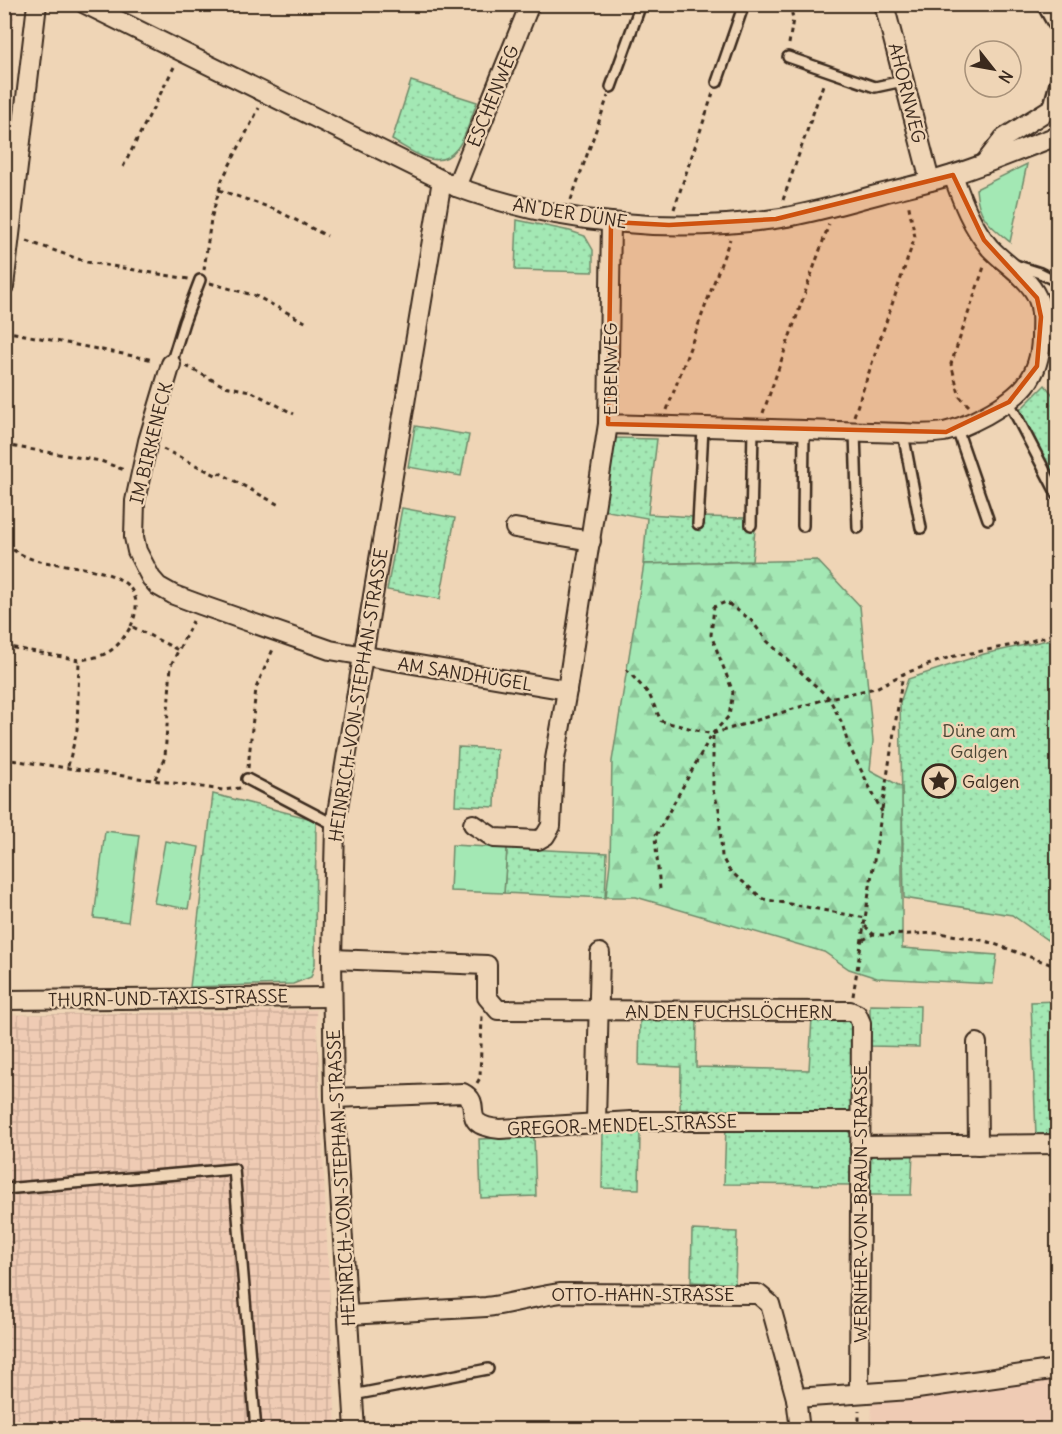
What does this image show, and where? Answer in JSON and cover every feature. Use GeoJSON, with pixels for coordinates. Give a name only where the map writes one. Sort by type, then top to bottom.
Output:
{"type":"FeatureCollection","features":[{"type":"Feature","properties":{"kind":"street"},"geometry":{"type":"LineString","coordinates":[[4,286],[37,4]]}},
{"type":"Feature","properties":{"kind":"street","name":"AN DER DÜNE"},"geometry":{"type":"LineString","coordinates":[[85,4],[449,183],[502,202],[566,216],[611,222],[669,225],[735,224],[776,219],[953,175],[1058,136]]}},
{"type":"Feature","properties":{"kind":"street","name":"ESCHENWEG"},"geometry":{"type":"LineString","coordinates":[[449,183],[530,4]]}},
{"type":"Feature","properties":{"kind":"street","name":"AHORNWEG"},"geometry":{"type":"LineString","coordinates":[[884,4],[930,181]]}},
{"type":"Feature","properties":{"kind":"street"},"geometry":{"type":"LineString","coordinates":[[1050,4],[1058,20]]}},
{"type":"Feature","properties":{"kind":"street"},"geometry":{"type":"LineString","coordinates":[[984,164],[1004,138],[1053,106]]}},
{"type":"Feature","properties":{"kind":"street","name":"EIBENWEG"},"geometry":{"type":"LineString","coordinates":[[611,222],[608,423],[926,434],[957,429],[1009,402],[1026,385],[1037,366],[1040,355],[1040,304],[1034,291],[990,248],[965,207],[953,175]]}},
{"type":"Feature","properties":{"kind":"street","name":"HEINRICH-VON-STEPHAN-STRASSE"},"geometry":{"type":"LineString","coordinates":[[355,1430],[334,1098],[332,960],[335,825],[363,657],[449,183]]}},
{"type":"Feature","properties":{"kind":"street","name":"IM BIRKENECK"},"geometry":{"type":"LineString","coordinates":[[171,361],[148,441],[135,501],[134,537],[143,565],[151,578],[166,591],[201,605],[279,634],[330,650],[363,657]]}},
{"type":"Feature","properties":{"kind":"street"},"geometry":{"type":"LineString","coordinates":[[473,824],[494,838],[538,840],[545,836],[551,826],[554,765],[608,423]]}},
{"type":"Feature","properties":{"kind":"street"},"geometry":{"type":"LineString","coordinates":[[515,528],[591,541]]}},
{"type":"Feature","properties":{"kind":"street","name":"AM SANDHÜGEL"},"geometry":{"type":"LineString","coordinates":[[363,657],[567,690]]}},
{"type":"Feature","properties":{"kind":"street","name":"AN DEN FUCHSLÖCHERN"},"geometry":{"type":"LineString","coordinates":[[596,1122],[600,953]]}},
{"type":"Feature","properties":{"kind":"street"},"geometry":{"type":"LineString","coordinates":[[332,960],[487,965],[487,997]]}},
{"type":"Feature","properties":{"kind":"street","name":"THURN-UND-TAXIS-STRASSE"},"geometry":{"type":"LineString","coordinates":[[4,1000],[332,997]]}},
{"type":"Feature","properties":{"kind":"street","name":"AN DEN FUCHSLÖCHERN"},"geometry":{"type":"LineString","coordinates":[[487,997],[498,1010],[854,1013]]}},
{"type":"Feature","properties":{"kind":"street","name":"WERNHER-VON-BRAUN-STRASSE"},"geometry":{"type":"LineString","coordinates":[[854,1013],[861,1023],[860,1393]]}},
{"type":"Feature","properties":{"kind":"street"},"geometry":{"type":"LineString","coordinates":[[977,1043],[978,1145]]}},
{"type":"Feature","properties":{"kind":"street"},"geometry":{"type":"LineString","coordinates":[[334,1098],[463,1092],[469,1095]]}},
{"type":"Feature","properties":{"kind":"street","name":"GREGOR-MENDEL-STRASSE"},"geometry":{"type":"LineString","coordinates":[[469,1095],[474,1119],[479,1125],[500,1129],[596,1122],[860,1121]]}},
{"type":"Feature","properties":{"kind":"street"},"geometry":{"type":"LineString","coordinates":[[860,1146],[1058,1144]]}},
{"type":"Feature","properties":{"kind":"street","name":"OTTO-HAHN-STRASSE"},"geometry":{"type":"LineString","coordinates":[[349,1315],[496,1305],[561,1293],[758,1294],[770,1304],[796,1398],[800,1430]]}},
{"type":"Feature","properties":{"kind":"street"},"geometry":{"type":"LineString","coordinates":[[796,1398],[910,1389],[1058,1369]]}},
{"type":"Feature","properties":{"kind":"lane"},"geometry":{"type":"LineString","coordinates":[[611,87],[641,4]]}},
{"type":"Feature","properties":{"kind":"lane"},"geometry":{"type":"LineString","coordinates":[[717,82],[744,4]]}},
{"type":"Feature","properties":{"kind":"lane"},"geometry":{"type":"LineString","coordinates":[[788,57],[875,87],[903,81]]}},
{"type":"Feature","properties":{"kind":"lane"},"geometry":{"type":"LineString","coordinates":[[1053,106],[1058,73]]}},
{"type":"Feature","properties":{"kind":"lane","name":"EIBENWEG"},"geometry":{"type":"LineString","coordinates":[[1007,264],[1029,268],[1058,282]]}},
{"type":"Feature","properties":{"kind":"lane","name":"IM BIRKENECK"},"geometry":{"type":"LineString","coordinates":[[171,361],[200,280]]}},
{"type":"Feature","properties":{"kind":"lane"},"geometry":{"type":"LineString","coordinates":[[1009,402],[1058,496]]}},
{"type":"Feature","properties":{"kind":"lane"},"geometry":{"type":"LineString","coordinates":[[698,524],[703,428]]}},
{"type":"Feature","properties":{"kind":"lane"},"geometry":{"type":"LineString","coordinates":[[751,525],[755,429]]}},
{"type":"Feature","properties":{"kind":"lane"},"geometry":{"type":"LineString","coordinates":[[957,429],[988,519]]}},
{"type":"Feature","properties":{"kind":"lane"},"geometry":{"type":"LineString","coordinates":[[803,526],[804,430]]}},
{"type":"Feature","properties":{"kind":"lane"},"geometry":{"type":"LineString","coordinates":[[852,432],[858,528]]}},
{"type":"Feature","properties":{"kind":"lane"},"geometry":{"type":"LineString","coordinates":[[903,433],[921,528]]}},
{"type":"Feature","properties":{"kind":"lane"},"geometry":{"type":"LineString","coordinates":[[246,779],[335,825]]}},
{"type":"Feature","properties":{"kind":"lane"},"geometry":{"type":"LineString","coordinates":[[4,1189],[234,1169],[256,1430]]}},
{"type":"Feature","properties":{"kind":"lane"},"geometry":{"type":"LineString","coordinates":[[353,1395],[489,1369]]}},
{"type":"Feature","properties":{"kind":"path"},"geometry":{"type":"LineString","coordinates":[[788,57],[793,20],[790,4]]}},
{"type":"Feature","properties":{"kind":"path"},"geometry":{"type":"LineString","coordinates":[[123,167],[181,52]]}},
{"type":"Feature","properties":{"kind":"path"},"geometry":{"type":"LineString","coordinates":[[776,219],[827,72]]}},
{"type":"Feature","properties":{"kind":"path"},"geometry":{"type":"LineString","coordinates":[[669,225],[717,82]]}},
{"type":"Feature","properties":{"kind":"path"},"geometry":{"type":"LineString","coordinates":[[566,216],[611,87]]}},
{"type":"Feature","properties":{"kind":"path"},"geometry":{"type":"LineString","coordinates":[[200,280],[206,265],[211,219],[219,190],[227,169],[266,94]]}},
{"type":"Feature","properties":{"kind":"path"},"geometry":{"type":"LineString","coordinates":[[852,432],[915,237],[905,187]]}},
{"type":"Feature","properties":{"kind":"path"},"geometry":{"type":"LineString","coordinates":[[219,190],[274,209],[327,236]]}},
{"type":"Feature","properties":{"kind":"path"},"geometry":{"type":"LineString","coordinates":[[755,429],[835,206]]}},
{"type":"Feature","properties":{"kind":"path"},"geometry":{"type":"LineString","coordinates":[[662,426],[735,224]]}},
{"type":"Feature","properties":{"kind":"path"},"geometry":{"type":"LineString","coordinates":[[8,245],[80,261],[200,280],[256,296],[309,324]]}},
{"type":"Feature","properties":{"kind":"path"},"geometry":{"type":"LineString","coordinates":[[982,417],[960,397],[951,364],[990,248]]}},
{"type":"Feature","properties":{"kind":"path"},"geometry":{"type":"LineString","coordinates":[[4,331],[171,361],[224,386],[250,391],[294,414]]}},
{"type":"Feature","properties":{"kind":"path"},"geometry":{"type":"LineString","coordinates":[[148,441],[218,476],[220,473],[279,505]]}},
{"type":"Feature","properties":{"kind":"path"},"geometry":{"type":"LineString","coordinates":[[4,445],[101,461],[140,476]]}},
{"type":"Feature","properties":{"kind":"path"},"geometry":{"type":"LineString","coordinates":[[4,646],[79,660],[108,654],[123,640],[135,616],[133,590],[122,580],[101,572],[23,556],[5,545]]}},
{"type":"Feature","properties":{"kind":"path"},"geometry":{"type":"LineString","coordinates":[[660,889],[655,837],[712,734],[729,716],[733,692],[711,635],[714,607],[726,602],[751,620],[767,641],[829,698],[842,723],[848,744],[882,812]]}},
{"type":"Feature","properties":{"kind":"path"},"geometry":{"type":"LineString","coordinates":[[154,779],[165,757],[171,665],[201,605]]}},
{"type":"Feature","properties":{"kind":"path"},"geometry":{"type":"LineString","coordinates":[[131,626],[178,650]]}},
{"type":"Feature","properties":{"kind":"path"},"geometry":{"type":"LineString","coordinates":[[626,669],[649,694],[661,721],[712,734],[829,698],[876,688],[903,674],[950,657],[1024,643],[1058,633]]}},
{"type":"Feature","properties":{"kind":"path"},"geometry":{"type":"LineString","coordinates":[[4,759],[68,766],[223,790],[241,788],[246,779],[256,688],[279,634]]}},
{"type":"Feature","properties":{"kind":"path"},"geometry":{"type":"LineString","coordinates":[[68,766],[77,731],[79,660]]}},
{"type":"Feature","properties":{"kind":"path"},"geometry":{"type":"LineString","coordinates":[[854,1013],[903,674]]}},
{"type":"Feature","properties":{"kind":"path"},"geometry":{"type":"LineString","coordinates":[[712,734],[713,791],[719,809],[722,857],[729,870],[763,899],[866,918]]}},
{"type":"Feature","properties":{"kind":"path"},"geometry":{"type":"LineString","coordinates":[[865,926],[873,934]]}},
{"type":"Feature","properties":{"kind":"path"},"geometry":{"type":"LineString","coordinates":[[863,940],[873,934],[940,933],[986,941],[1058,967]]}},
{"type":"Feature","properties":{"kind":"path"},"geometry":{"type":"LineString","coordinates":[[469,1095],[480,1078],[481,1023],[487,997]]}},
{"type":"Feature","properties":{"kind":"highlighted area"},"geometry":{"type":"Polygon","coordinates":[[[953,175],[984,240],[1037,298],[1041,317],[1037,366],[1009,402],[946,432],[608,424],[611,222],[669,225],[776,219],[953,175]]]}},
{"type":"Feature","properties":{"kind":"shaded area"},"geometry":{"type":"Polygon","coordinates":[[[4,5],[15,5],[5,109],[4,5]]]}},
{"type":"Feature","properties":{"kind":"shaded area"},"geometry":{"type":"Polygon","coordinates":[[[316,1010],[336,1429],[5,1429],[4,1015],[316,1010]]]}},
{"type":"Feature","properties":{"kind":"shaded area"},"geometry":{"type":"Polygon","coordinates":[[[1057,1377],[1057,1429],[871,1430],[872,1403],[1057,1377]]]}},
{"type":"Feature","properties":{"kind":"green space"},"geometry":{"type":"Polygon","coordinates":[[[411,81],[477,102],[461,143],[447,157],[438,160],[426,158],[392,140],[411,81]]]}},
{"type":"Feature","properties":{"kind":"green space"},"geometry":{"type":"Polygon","coordinates":[[[1027,164],[1010,242],[982,214],[976,189],[1027,164]]]}},
{"type":"Feature","properties":{"kind":"green space"},"geometry":{"type":"Polygon","coordinates":[[[517,220],[585,236],[593,250],[593,272],[515,270],[517,220]]]}},
{"type":"Feature","properties":{"kind":"green space"},"geometry":{"type":"Polygon","coordinates":[[[1045,385],[1057,400],[1058,476],[1054,478],[1020,410],[1045,385]]]}},
{"type":"Feature","properties":{"kind":"green space"},"geometry":{"type":"Polygon","coordinates":[[[415,426],[469,435],[461,476],[408,467],[415,426]]]}},
{"type":"Feature","properties":{"kind":"green space"},"geometry":{"type":"Polygon","coordinates":[[[613,438],[657,439],[648,514],[694,517],[693,527],[700,528],[702,517],[748,518],[747,529],[755,530],[752,561],[643,564],[647,518],[602,510],[613,438]]]}},
{"type":"Feature","properties":{"kind":"green space"},"geometry":{"type":"Polygon","coordinates":[[[402,508],[455,518],[440,599],[387,590],[402,508]]]}},
{"type":"Feature","properties":{"kind":"green space"},"geometry":{"type":"Polygon","coordinates":[[[817,560],[860,606],[873,741],[870,770],[902,787],[902,948],[997,955],[993,984],[877,978],[849,969],[824,952],[636,897],[606,897],[610,863],[612,761],[644,564],[817,560]]]}},
{"type":"Feature","properties":{"kind":"green space","name":"Düne am Galgen"},"geometry":{"type":"Polygon","coordinates":[[[1057,638],[1057,947],[1012,915],[904,898],[900,703],[908,679],[984,654],[1057,638]]]}},
{"type":"Feature","properties":{"kind":"green space"},"geometry":{"type":"Polygon","coordinates":[[[458,747],[497,749],[495,807],[455,805],[458,747]]]}},
{"type":"Feature","properties":{"kind":"green space"},"geometry":{"type":"Polygon","coordinates":[[[213,794],[316,820],[315,964],[311,977],[293,984],[190,987],[213,794]]]}},
{"type":"Feature","properties":{"kind":"green space"},"geometry":{"type":"Polygon","coordinates":[[[105,831],[139,835],[128,922],[94,918],[105,831]]]}},
{"type":"Feature","properties":{"kind":"green space"},"geometry":{"type":"Polygon","coordinates":[[[165,841],[199,847],[188,909],[154,903],[165,841]]]}},
{"type":"Feature","properties":{"kind":"green space"},"geometry":{"type":"Polygon","coordinates":[[[452,845],[507,848],[504,893],[450,891],[452,845]]]}},
{"type":"Feature","properties":{"kind":"green space"},"geometry":{"type":"Polygon","coordinates":[[[507,848],[607,853],[605,898],[504,893],[507,848]]]}},
{"type":"Feature","properties":{"kind":"green space"},"geometry":{"type":"Polygon","coordinates":[[[1057,1001],[1057,1135],[1036,1136],[1031,1002],[1057,1001]]]}},
{"type":"Feature","properties":{"kind":"green space"},"geometry":{"type":"Polygon","coordinates":[[[870,1005],[920,1006],[919,1047],[870,1046],[870,1005]]]}},
{"type":"Feature","properties":{"kind":"green space"},"geometry":{"type":"Polygon","coordinates":[[[640,1017],[697,1019],[696,1067],[809,1070],[812,1017],[848,1018],[855,1027],[856,1104],[847,1113],[680,1109],[681,1067],[639,1065],[640,1017]]]}},
{"type":"Feature","properties":{"kind":"green space"},"geometry":{"type":"Polygon","coordinates":[[[726,1126],[843,1127],[853,1136],[854,1185],[724,1184],[726,1126]]]}},
{"type":"Feature","properties":{"kind":"green space"},"geometry":{"type":"Polygon","coordinates":[[[603,1132],[640,1133],[639,1189],[602,1188],[603,1132]]]}},
{"type":"Feature","properties":{"kind":"green space"},"geometry":{"type":"Polygon","coordinates":[[[534,1137],[536,1196],[481,1198],[479,1139],[534,1137]]]}},
{"type":"Feature","properties":{"kind":"green space"},"geometry":{"type":"Polygon","coordinates":[[[877,1151],[913,1153],[911,1195],[867,1195],[868,1159],[877,1151]]]}},
{"type":"Feature","properties":{"kind":"green space"},"geometry":{"type":"Polygon","coordinates":[[[692,1230],[737,1232],[735,1284],[691,1282],[692,1230]]]}},
{"type":"Feature","properties":{"kind":"place","name":"Galgen"},"geometry":{"type":"Point","coordinates":[939,781]}}]}
